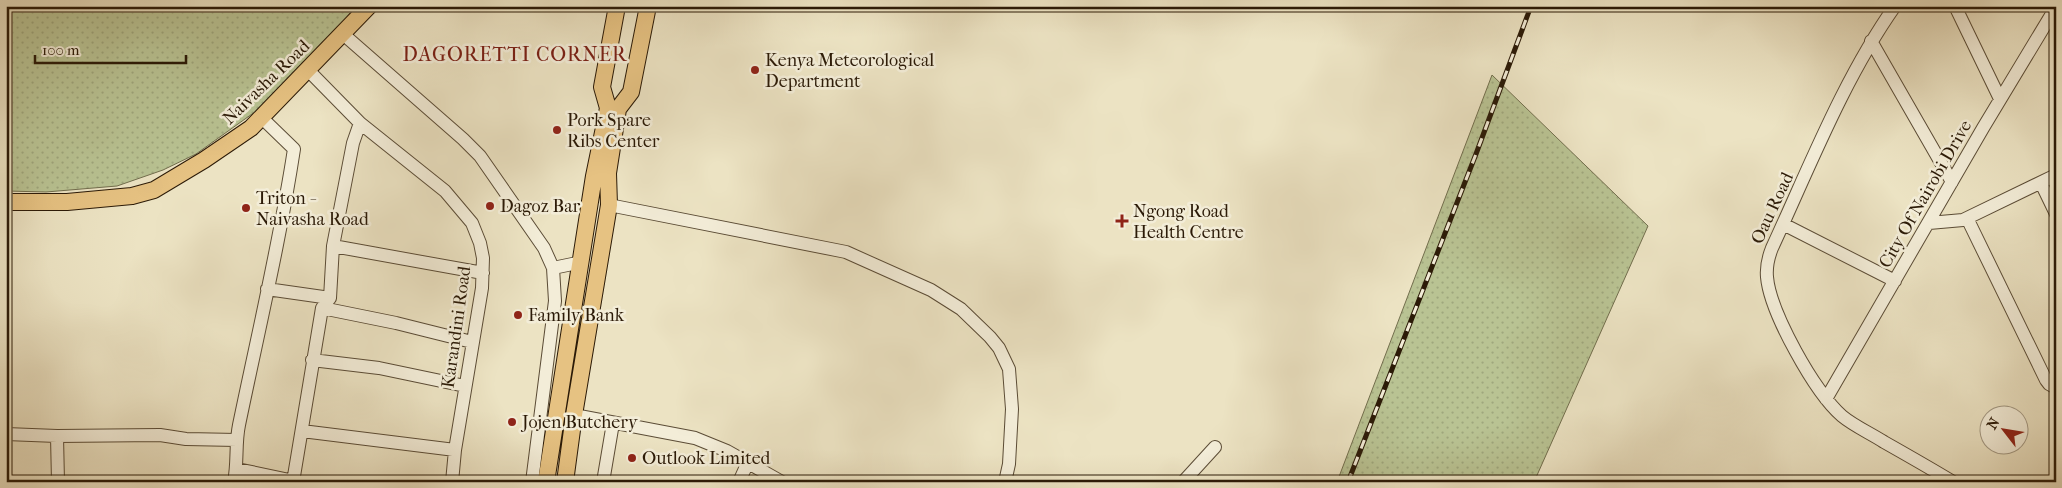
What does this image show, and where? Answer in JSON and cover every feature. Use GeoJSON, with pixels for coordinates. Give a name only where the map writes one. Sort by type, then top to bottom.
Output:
{"type":"FeatureCollection","features":[{"type":"Feature","properties":{"kind":"main road","name":"Naivasha Road"},"geometry":{"type":"LineString","coordinates":[[6,202],[67,202],[132,196],[148,192],[187,171],[226,146],[262,118],[369,6]]}},
{"type":"Feature","properties":{"kind":"main road"},"geometry":{"type":"LineString","coordinates":[[613,108],[602,87],[617,6]]}},
{"type":"Feature","properties":{"kind":"main road"},"geometry":{"type":"LineString","coordinates":[[565,482],[574,415],[609,205],[608,173],[613,108],[627,6]]}},
{"type":"Feature","properties":{"kind":"main road"},"geometry":{"type":"LineString","coordinates":[[546,482],[594,176],[638,6]]}},
{"type":"Feature","properties":{"kind":"main road"},"geometry":{"type":"LineString","coordinates":[[613,108],[631,92],[648,6]]}},
{"type":"Feature","properties":{"kind":"street","name":"Oau Road"},"geometry":{"type":"LineString","coordinates":[[1895,6],[1871,41],[1768,256],[1766,265],[1768,287],[1792,344],[1826,399],[1848,421],[1953,482]]}},
{"type":"Feature","properties":{"kind":"street"},"geometry":{"type":"LineString","coordinates":[[1956,6],[2000,99]]}},
{"type":"Feature","properties":{"kind":"street","name":"City Of Nairobi Drive"},"geometry":{"type":"LineString","coordinates":[[1826,399],[2000,99],[2056,7]]}},
{"type":"Feature","properties":{"kind":"street"},"geometry":{"type":"LineString","coordinates":[[342,34],[464,139],[480,156],[544,248],[553,268],[555,298],[540,433],[532,482]]}},
{"type":"Feature","properties":{"kind":"street"},"geometry":{"type":"LineString","coordinates":[[1871,41],[1952,182]]}},
{"type":"Feature","properties":{"kind":"street","name":"Karandini Road"},"geometry":{"type":"LineString","coordinates":[[308,70],[360,123],[445,191],[467,215],[480,244],[483,258],[483,273],[455,450],[452,482]]}},
{"type":"Feature","properties":{"kind":"street"},"geometry":{"type":"LineString","coordinates":[[262,118],[294,149],[284,212],[237,440],[235,476],[295,481],[312,360],[326,303],[333,246],[353,143],[360,123]]}},
{"type":"Feature","properties":{"kind":"street"},"geometry":{"type":"LineString","coordinates":[[1929,222],[1959,221],[2056,175]]}},
{"type":"Feature","properties":{"kind":"street"},"geometry":{"type":"LineString","coordinates":[[2041,183],[2056,214]]}},
{"type":"Feature","properties":{"kind":"street"},"geometry":{"type":"LineString","coordinates":[[609,205],[846,252],[931,290],[961,309],[999,348],[1009,369],[1012,409],[1009,464],[1005,482]]}},
{"type":"Feature","properties":{"kind":"street"},"geometry":{"type":"LineString","coordinates":[[1967,218],[2046,380],[2056,388]]}},
{"type":"Feature","properties":{"kind":"street"},"geometry":{"type":"LineString","coordinates":[[1783,224],[1896,281]]}},
{"type":"Feature","properties":{"kind":"street"},"geometry":{"type":"LineString","coordinates":[[333,246],[483,273]]}},
{"type":"Feature","properties":{"kind":"street"},"geometry":{"type":"LineString","coordinates":[[553,268],[582,262]]}},
{"type":"Feature","properties":{"kind":"street"},"geometry":{"type":"LineString","coordinates":[[267,289],[472,342]]}},
{"type":"Feature","properties":{"kind":"street"},"geometry":{"type":"LineString","coordinates":[[555,298],[576,298]]}},
{"type":"Feature","properties":{"kind":"street"},"geometry":{"type":"LineString","coordinates":[[312,360],[379,368],[465,386]]}},
{"type":"Feature","properties":{"kind":"street"},"geometry":{"type":"LineString","coordinates":[[574,415],[695,438],[727,451],[782,482]]}},
{"type":"Feature","properties":{"kind":"street"},"geometry":{"type":"LineString","coordinates":[[602,482],[613,422]]}},
{"type":"Feature","properties":{"kind":"street"},"geometry":{"type":"LineString","coordinates":[[302,431],[455,450]]}},
{"type":"Feature","properties":{"kind":"street"},"geometry":{"type":"LineString","coordinates":[[6,434],[57,436],[160,435],[186,439],[237,440]]}},
{"type":"Feature","properties":{"kind":"street"},"geometry":{"type":"LineString","coordinates":[[57,436],[58,482]]}},
{"type":"Feature","properties":{"kind":"street"},"geometry":{"type":"LineString","coordinates":[[1183,482],[1215,447]]}},
{"type":"Feature","properties":{"kind":"street"},"geometry":{"type":"LineString","coordinates":[[739,482],[748,462]]}},
{"type":"Feature","properties":{"kind":"green space"},"geometry":{"type":"Polygon","coordinates":[[[6,6],[356,6],[338,28],[266,104],[196,154],[163,170],[117,186],[46,192],[6,191],[6,6]]]}},
{"type":"Feature","properties":{"kind":"green space"},"geometry":{"type":"Polygon","coordinates":[[[1492,75],[1648,226],[1534,482],[1337,482],[1492,75]]]}},
{"type":"Feature","properties":{"kind":"railway"},"geometry":{"type":"LineString","coordinates":[[1348,482],[1476,154],[1531,6]]}},
{"type":"Feature","properties":{"kind":"place","name":"Kenya Meteorological Department"},"geometry":{"type":"Point","coordinates":[755,70]}},
{"type":"Feature","properties":{"kind":"place","name":"Pork Spare Ribs Center"},"geometry":{"type":"Point","coordinates":[557,130]}},
{"type":"Feature","properties":{"kind":"place","name":"Dagoz Bar"},"geometry":{"type":"Point","coordinates":[490,206]}},
{"type":"Feature","properties":{"kind":"place","name":"Triton - Naivasha Road"},"geometry":{"type":"Point","coordinates":[246,208]}},
{"type":"Feature","properties":{"kind":"place","name":"Ngong Road Health Centre"},"geometry":{"type":"Point","coordinates":[1122,221]}},
{"type":"Feature","properties":{"kind":"place","name":"Family Bank"},"geometry":{"type":"Point","coordinates":[518,315]}},
{"type":"Feature","properties":{"kind":"place","name":"Jojen Butchery"},"geometry":{"type":"Point","coordinates":[512,422]}},
{"type":"Feature","properties":{"kind":"place","name":"Outlook Limited"},"geometry":{"type":"Point","coordinates":[632,458]}},
{"type":"Feature","properties":{"kind":"district","name":"DAGORETTI CORNER"},"geometry":{"type":"Point","coordinates":[515,54]}}]}
